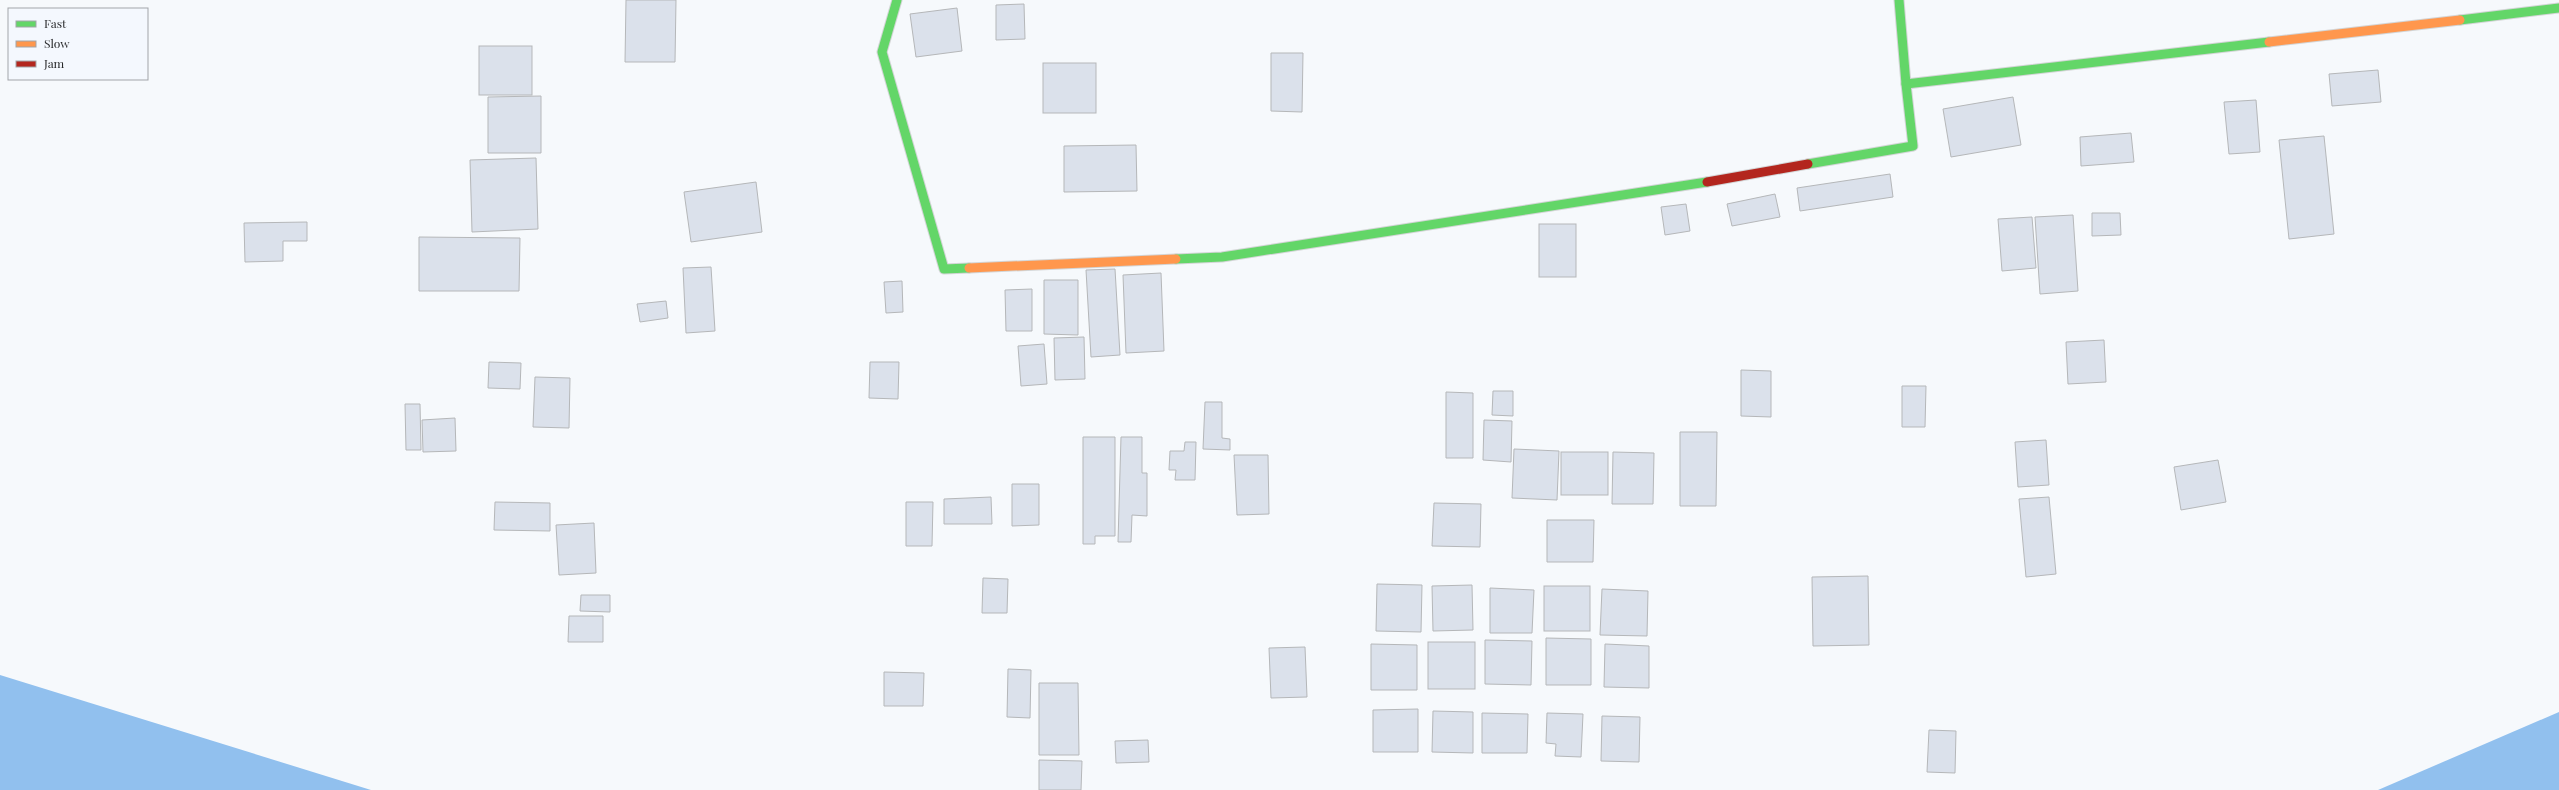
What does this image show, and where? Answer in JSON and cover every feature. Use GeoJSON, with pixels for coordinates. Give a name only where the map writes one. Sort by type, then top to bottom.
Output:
{"type":"FeatureCollection","features":[{"type":"Feature","properties":{"kind":"street"},"geometry":{"type":"LineString","coordinates":[[897,0],[882,52],[944,269],[1222,257],[1651,192],[1913,146],[1899,0]]}},
{"type":"Feature","properties":{"kind":"street"},"geometry":{"type":"LineString","coordinates":[[1906,84],[2559,8]]}},
{"type":"Feature","properties":{"kind":"water"},"geometry":{"type":"Polygon","coordinates":[[[0,675],[371,790],[0,790],[0,675]]]}},
{"type":"Feature","properties":{"kind":"water"},"geometry":{"type":"Polygon","coordinates":[[[2559,712],[2559,790],[2378,790],[2559,712]]]}},
{"type":"Feature","properties":{"kind":"building"},"geometry":{"type":"Polygon","coordinates":[[[626,0],[676,0],[675,62],[625,62],[626,0]]]}},
{"type":"Feature","properties":{"kind":"building"},"geometry":{"type":"Polygon","coordinates":[[[1024,4],[1025,39],[996,40],[996,5],[1024,4]]]}},
{"type":"Feature","properties":{"kind":"building"},"geometry":{"type":"Polygon","coordinates":[[[957,8],[962,51],[916,57],[910,14],[957,8]]]}},
{"type":"Feature","properties":{"kind":"building"},"geometry":{"type":"Polygon","coordinates":[[[479,46],[532,46],[532,95],[479,95],[479,46]]]}},
{"type":"Feature","properties":{"kind":"building"},"geometry":{"type":"Polygon","coordinates":[[[1271,53],[1303,53],[1302,112],[1271,111],[1271,53]]]}},
{"type":"Feature","properties":{"kind":"building"},"geometry":{"type":"Polygon","coordinates":[[[1043,63],[1096,63],[1096,113],[1043,113],[1043,63]]]}},
{"type":"Feature","properties":{"kind":"building"},"geometry":{"type":"Polygon","coordinates":[[[2378,70],[2381,102],[2332,106],[2329,74],[2378,70]]]}},
{"type":"Feature","properties":{"kind":"building"},"geometry":{"type":"Polygon","coordinates":[[[541,96],[541,153],[488,153],[488,97],[541,96]]]}},
{"type":"Feature","properties":{"kind":"building"},"geometry":{"type":"Polygon","coordinates":[[[2013,97],[2021,145],[1951,157],[1943,109],[2013,97]]]}},
{"type":"Feature","properties":{"kind":"building"},"geometry":{"type":"Polygon","coordinates":[[[2256,100],[2260,152],[2229,154],[2224,102],[2256,100]]]}},
{"type":"Feature","properties":{"kind":"building"},"geometry":{"type":"Polygon","coordinates":[[[2131,133],[2134,162],[2081,166],[2080,137],[2131,133]]]}},
{"type":"Feature","properties":{"kind":"building"},"geometry":{"type":"Polygon","coordinates":[[[2324,136],[2334,234],[2289,239],[2279,140],[2324,136]]]}},
{"type":"Feature","properties":{"kind":"building"},"geometry":{"type":"Polygon","coordinates":[[[1136,145],[1137,191],[1064,192],[1064,146],[1136,145]]]}},
{"type":"Feature","properties":{"kind":"building"},"geometry":{"type":"Polygon","coordinates":[[[536,158],[538,229],[472,232],[470,160],[536,158]]]}},
{"type":"Feature","properties":{"kind":"building"},"geometry":{"type":"Polygon","coordinates":[[[1890,174],[1893,197],[1800,211],[1797,188],[1890,174]]]}},
{"type":"Feature","properties":{"kind":"building"},"geometry":{"type":"Polygon","coordinates":[[[756,182],[762,232],[691,242],[684,192],[756,182]]]}},
{"type":"Feature","properties":{"kind":"building"},"geometry":{"type":"Polygon","coordinates":[[[1775,194],[1780,217],[1732,226],[1727,204],[1775,194]]]}},
{"type":"Feature","properties":{"kind":"building"},"geometry":{"type":"Polygon","coordinates":[[[1686,204],[1690,231],[1665,235],[1661,207],[1686,204]]]}},
{"type":"Feature","properties":{"kind":"building"},"geometry":{"type":"Polygon","coordinates":[[[2092,213],[2120,213],[2121,235],[2092,236],[2092,213]]]}},
{"type":"Feature","properties":{"kind":"building"},"geometry":{"type":"Polygon","coordinates":[[[2073,215],[2078,291],[2040,294],[2035,217],[2073,215]]]}},
{"type":"Feature","properties":{"kind":"building"},"geometry":{"type":"Polygon","coordinates":[[[2032,217],[2036,268],[2002,271],[1998,219],[2032,217]]]}},
{"type":"Feature","properties":{"kind":"building"},"geometry":{"type":"Polygon","coordinates":[[[307,222],[307,241],[283,241],[283,261],[245,262],[244,223],[307,222]]]}},
{"type":"Feature","properties":{"kind":"building"},"geometry":{"type":"Polygon","coordinates":[[[1539,224],[1576,224],[1576,277],[1539,277],[1539,224]]]}},
{"type":"Feature","properties":{"kind":"building"},"geometry":{"type":"Polygon","coordinates":[[[419,237],[520,238],[519,291],[419,291],[419,237]]]}},
{"type":"Feature","properties":{"kind":"building"},"geometry":{"type":"Polygon","coordinates":[[[711,267],[715,331],[686,333],[683,268],[711,267]]]}},
{"type":"Feature","properties":{"kind":"building"},"geometry":{"type":"Polygon","coordinates":[[[1115,269],[1120,355],[1091,357],[1086,270],[1115,269]]]}},
{"type":"Feature","properties":{"kind":"building"},"geometry":{"type":"Polygon","coordinates":[[[1161,273],[1164,351],[1126,353],[1123,275],[1161,273]]]}},
{"type":"Feature","properties":{"kind":"building"},"geometry":{"type":"Polygon","coordinates":[[[1044,280],[1078,280],[1078,335],[1044,334],[1044,280]]]}},
{"type":"Feature","properties":{"kind":"building"},"geometry":{"type":"Polygon","coordinates":[[[902,281],[903,312],[886,313],[884,282],[902,281]]]}},
{"type":"Feature","properties":{"kind":"building"},"geometry":{"type":"Polygon","coordinates":[[[1032,289],[1032,331],[1006,331],[1005,290],[1032,289]]]}},
{"type":"Feature","properties":{"kind":"building"},"geometry":{"type":"Polygon","coordinates":[[[666,301],[668,318],[640,322],[637,304],[666,301]]]}},
{"type":"Feature","properties":{"kind":"building"},"geometry":{"type":"Polygon","coordinates":[[[1084,337],[1085,379],[1055,380],[1054,338],[1084,337]]]}},
{"type":"Feature","properties":{"kind":"building"},"geometry":{"type":"Polygon","coordinates":[[[2104,340],[2106,382],[2068,384],[2066,342],[2104,340]]]}},
{"type":"Feature","properties":{"kind":"building"},"geometry":{"type":"Polygon","coordinates":[[[1044,344],[1047,384],[1021,386],[1018,346],[1044,344]]]}},
{"type":"Feature","properties":{"kind":"building"},"geometry":{"type":"Polygon","coordinates":[[[489,362],[521,363],[520,389],[488,388],[489,362]]]}},
{"type":"Feature","properties":{"kind":"building"},"geometry":{"type":"Polygon","coordinates":[[[870,362],[899,362],[898,399],[869,398],[870,362]]]}},
{"type":"Feature","properties":{"kind":"building"},"geometry":{"type":"Polygon","coordinates":[[[1741,370],[1771,371],[1771,417],[1741,416],[1741,370]]]}},
{"type":"Feature","properties":{"kind":"building"},"geometry":{"type":"Polygon","coordinates":[[[535,377],[570,378],[569,428],[533,427],[535,377]]]}},
{"type":"Feature","properties":{"kind":"building"},"geometry":{"type":"Polygon","coordinates":[[[1902,386],[1926,386],[1925,427],[1902,427],[1902,386]]]}},
{"type":"Feature","properties":{"kind":"building"},"geometry":{"type":"Polygon","coordinates":[[[1493,391],[1513,391],[1513,416],[1492,415],[1493,391]]]}},
{"type":"Feature","properties":{"kind":"building"},"geometry":{"type":"Polygon","coordinates":[[[1446,392],[1473,393],[1473,458],[1446,458],[1446,392]]]}},
{"type":"Feature","properties":{"kind":"building"},"geometry":{"type":"Polygon","coordinates":[[[1205,402],[1222,402],[1222,438],[1230,439],[1230,450],[1203,449],[1205,402]]]}},
{"type":"Feature","properties":{"kind":"building"},"geometry":{"type":"Polygon","coordinates":[[[405,404],[420,404],[421,450],[406,450],[405,404]]]}},
{"type":"Feature","properties":{"kind":"building"},"geometry":{"type":"Polygon","coordinates":[[[455,418],[456,451],[423,452],[422,420],[455,418]]]}},
{"type":"Feature","properties":{"kind":"building"},"geometry":{"type":"Polygon","coordinates":[[[1484,420],[1512,421],[1511,462],[1483,460],[1484,420]]]}},
{"type":"Feature","properties":{"kind":"building"},"geometry":{"type":"Polygon","coordinates":[[[1680,432],[1717,432],[1716,506],[1680,506],[1680,432]]]}},
{"type":"Feature","properties":{"kind":"building"},"geometry":{"type":"Polygon","coordinates":[[[1083,437],[1115,437],[1115,536],[1095,536],[1095,544],[1083,544],[1083,437]]]}},
{"type":"Feature","properties":{"kind":"building"},"geometry":{"type":"Polygon","coordinates":[[[1121,437],[1142,437],[1142,473],[1147,473],[1147,516],[1132,515],[1131,542],[1118,542],[1121,437]]]}},
{"type":"Feature","properties":{"kind":"building"},"geometry":{"type":"Polygon","coordinates":[[[2046,440],[2049,485],[2018,487],[2015,442],[2046,440]]]}},
{"type":"Feature","properties":{"kind":"building"},"geometry":{"type":"Polygon","coordinates":[[[1185,442],[1196,442],[1195,480],[1175,480],[1176,470],[1169,470],[1170,451],[1184,451],[1185,442]]]}},
{"type":"Feature","properties":{"kind":"building"},"geometry":{"type":"Polygon","coordinates":[[[1514,449],[1559,451],[1557,500],[1512,498],[1514,449]]]}},
{"type":"Feature","properties":{"kind":"building"},"geometry":{"type":"Polygon","coordinates":[[[1561,452],[1608,452],[1608,495],[1561,495],[1561,452]]]}},
{"type":"Feature","properties":{"kind":"building"},"geometry":{"type":"Polygon","coordinates":[[[1613,452],[1654,453],[1653,504],[1612,504],[1613,452]]]}},
{"type":"Feature","properties":{"kind":"building"},"geometry":{"type":"Polygon","coordinates":[[[1234,455],[1268,455],[1269,514],[1237,515],[1234,455]]]}},
{"type":"Feature","properties":{"kind":"building"},"geometry":{"type":"Polygon","coordinates":[[[2218,460],[2226,502],[2181,510],[2174,467],[2218,460]]]}},
{"type":"Feature","properties":{"kind":"building"},"geometry":{"type":"Polygon","coordinates":[[[1012,484],[1039,484],[1039,525],[1012,526],[1012,484]]]}},
{"type":"Feature","properties":{"kind":"building"},"geometry":{"type":"Polygon","coordinates":[[[991,497],[992,524],[944,524],[944,499],[991,497]]]}},
{"type":"Feature","properties":{"kind":"building"},"geometry":{"type":"Polygon","coordinates":[[[2049,497],[2056,574],[2026,577],[2019,499],[2049,497]]]}},
{"type":"Feature","properties":{"kind":"building"},"geometry":{"type":"Polygon","coordinates":[[[495,502],[550,503],[550,531],[494,530],[495,502]]]}},
{"type":"Feature","properties":{"kind":"building"},"geometry":{"type":"Polygon","coordinates":[[[906,502],[933,502],[932,546],[906,546],[906,502]]]}},
{"type":"Feature","properties":{"kind":"building"},"geometry":{"type":"Polygon","coordinates":[[[1434,503],[1481,504],[1480,547],[1432,546],[1434,503]]]}},
{"type":"Feature","properties":{"kind":"building"},"geometry":{"type":"Polygon","coordinates":[[[1547,520],[1594,520],[1593,562],[1547,562],[1547,520]]]}},
{"type":"Feature","properties":{"kind":"building"},"geometry":{"type":"Polygon","coordinates":[[[594,523],[596,573],[559,575],[556,525],[594,523]]]}},
{"type":"Feature","properties":{"kind":"building"},"geometry":{"type":"Polygon","coordinates":[[[1868,576],[1869,645],[1813,646],[1812,577],[1868,576]]]}},
{"type":"Feature","properties":{"kind":"building"},"geometry":{"type":"Polygon","coordinates":[[[983,578],[1008,579],[1007,613],[982,613],[983,578]]]}},
{"type":"Feature","properties":{"kind":"building"},"geometry":{"type":"Polygon","coordinates":[[[1377,584],[1422,585],[1421,632],[1376,631],[1377,584]]]}},
{"type":"Feature","properties":{"kind":"building"},"geometry":{"type":"Polygon","coordinates":[[[1472,585],[1473,630],[1433,631],[1432,586],[1472,585]]]}},
{"type":"Feature","properties":{"kind":"building"},"geometry":{"type":"Polygon","coordinates":[[[1544,586],[1590,586],[1590,631],[1544,631],[1544,586]]]}},
{"type":"Feature","properties":{"kind":"building"},"geometry":{"type":"Polygon","coordinates":[[[1490,588],[1534,590],[1532,633],[1490,633],[1490,588]]]}},
{"type":"Feature","properties":{"kind":"building"},"geometry":{"type":"Polygon","coordinates":[[[1602,589],[1648,591],[1647,636],[1600,635],[1602,589]]]}},
{"type":"Feature","properties":{"kind":"building"},"geometry":{"type":"Polygon","coordinates":[[[581,595],[610,595],[610,612],[580,611],[581,595]]]}},
{"type":"Feature","properties":{"kind":"building"},"geometry":{"type":"Polygon","coordinates":[[[569,616],[603,616],[603,642],[568,642],[569,616]]]}},
{"type":"Feature","properties":{"kind":"building"},"geometry":{"type":"Polygon","coordinates":[[[1546,638],[1591,639],[1591,685],[1546,685],[1546,638]]]}},
{"type":"Feature","properties":{"kind":"building"},"geometry":{"type":"Polygon","coordinates":[[[1485,640],[1532,641],[1531,685],[1485,684],[1485,640]]]}},
{"type":"Feature","properties":{"kind":"building"},"geometry":{"type":"Polygon","coordinates":[[[1428,642],[1475,642],[1475,689],[1428,689],[1428,642]]]}},
{"type":"Feature","properties":{"kind":"building"},"geometry":{"type":"Polygon","coordinates":[[[1371,644],[1417,645],[1417,690],[1371,690],[1371,644]]]}},
{"type":"Feature","properties":{"kind":"building"},"geometry":{"type":"Polygon","coordinates":[[[1605,644],[1649,646],[1649,688],[1604,687],[1605,644]]]}},
{"type":"Feature","properties":{"kind":"building"},"geometry":{"type":"Polygon","coordinates":[[[1305,647],[1307,697],[1271,698],[1269,648],[1305,647]]]}},
{"type":"Feature","properties":{"kind":"building"},"geometry":{"type":"Polygon","coordinates":[[[1008,669],[1031,670],[1030,718],[1007,717],[1008,669]]]}},
{"type":"Feature","properties":{"kind":"building"},"geometry":{"type":"Polygon","coordinates":[[[884,672],[924,673],[923,706],[884,706],[884,672]]]}},
{"type":"Feature","properties":{"kind":"building"},"geometry":{"type":"Polygon","coordinates":[[[1039,683],[1078,683],[1079,755],[1039,755],[1039,683]]]}},
{"type":"Feature","properties":{"kind":"building"},"geometry":{"type":"Polygon","coordinates":[[[1418,709],[1418,752],[1373,752],[1373,710],[1418,709]]]}},
{"type":"Feature","properties":{"kind":"building"},"geometry":{"type":"Polygon","coordinates":[[[1433,711],[1473,712],[1473,753],[1432,752],[1433,711]]]}},
{"type":"Feature","properties":{"kind":"building"},"geometry":{"type":"Polygon","coordinates":[[[1482,713],[1528,714],[1527,753],[1482,753],[1482,713]]]}},
{"type":"Feature","properties":{"kind":"building"},"geometry":{"type":"Polygon","coordinates":[[[1547,713],[1583,714],[1581,757],[1555,756],[1556,744],[1546,743],[1547,713]]]}},
{"type":"Feature","properties":{"kind":"building"},"geometry":{"type":"Polygon","coordinates":[[[1602,716],[1640,717],[1639,762],[1601,761],[1602,716]]]}},
{"type":"Feature","properties":{"kind":"building"},"geometry":{"type":"Polygon","coordinates":[[[1929,730],[1956,731],[1955,773],[1927,772],[1929,730]]]}},
{"type":"Feature","properties":{"kind":"building"},"geometry":{"type":"Polygon","coordinates":[[[1148,740],[1149,762],[1116,763],[1115,741],[1148,740]]]}},
{"type":"Feature","properties":{"kind":"building"},"geometry":{"type":"Polygon","coordinates":[[[1039,760],[1082,761],[1081,790],[1039,790],[1039,760]]]}},
{"type":"Feature","properties":{"kind":"traffic: fast"},"geometry":{"type":"LineString","coordinates":[[897,0],[882,52],[944,269],[969,268]]}},
{"type":"Feature","properties":{"kind":"traffic: fast"},"geometry":{"type":"LineString","coordinates":[[1899,0],[1906,84],[2269,42]]}},
{"type":"Feature","properties":{"kind":"traffic: fast"},"geometry":{"type":"LineString","coordinates":[[2460,20],[2559,8]]}},
{"type":"Feature","properties":{"kind":"traffic: fast"},"geometry":{"type":"LineString","coordinates":[[1808,164],[1913,146],[1906,84]]}},
{"type":"Feature","properties":{"kind":"traffic: fast"},"geometry":{"type":"LineString","coordinates":[[1176,259],[1222,257],[1707,182]]}},
{"type":"Feature","properties":{"kind":"traffic: slow"},"geometry":{"type":"LineString","coordinates":[[2269,42],[2460,20]]}},
{"type":"Feature","properties":{"kind":"traffic: slow"},"geometry":{"type":"LineString","coordinates":[[969,268],[1176,259]]}},
{"type":"Feature","properties":{"kind":"traffic: jam"},"geometry":{"type":"LineString","coordinates":[[1707,182],[1808,164]]}}]}
